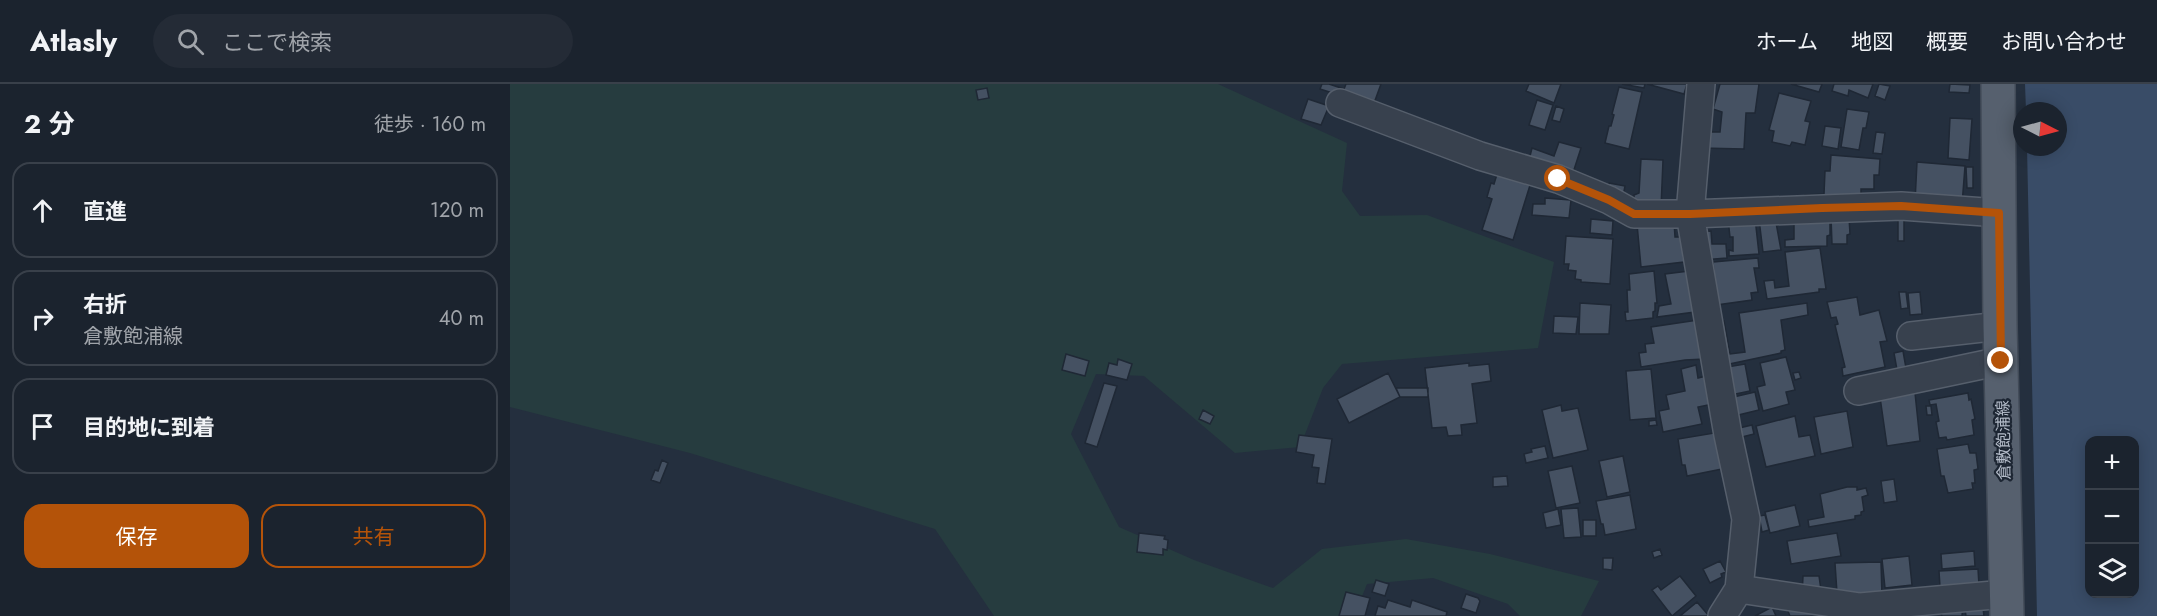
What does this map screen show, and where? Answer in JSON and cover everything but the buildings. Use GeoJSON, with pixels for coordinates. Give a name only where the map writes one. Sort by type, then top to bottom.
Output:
{"type":"FeatureCollection","features":[{"type":"Feature","properties":{"kind":"main road","name":"倉敷飽浦線"},"geometry":{"type":"LineString","coordinates":[[1998,84],[2006,605]]}},
{"type":"Feature","properties":{"kind":"street"},"geometry":{"type":"LineString","coordinates":[[1701,84],[1690,214],[1728,435],[1746,519],[1738,589],[1722,616]]}},
{"type":"Feature","properties":{"kind":"street"},"geometry":{"type":"LineString","coordinates":[[1340,103],[1480,156],[1558,179],[1609,200],[1634,214],[1901,206],[1999,213]]}},
{"type":"Feature","properties":{"kind":"street"},"geometry":{"type":"LineString","coordinates":[[1911,336],[2000,326]]}},
{"type":"Feature","properties":{"kind":"street"},"geometry":{"type":"LineString","coordinates":[[1858,391],[2001,361]]}},
{"type":"Feature","properties":{"kind":"street"},"geometry":{"type":"LineString","coordinates":[[1738,589],[1860,607],[2006,605]]}},
{"type":"Feature","properties":{"kind":"green space"},"geometry":{"type":"Polygon","coordinates":[[[510,84],[1218,84],[1347,143],[1342,191],[1360,216],[1427,215],[1554,262],[1538,348],[1342,364],[1323,388],[1300,447],[1235,453],[1144,376],[1096,374],[1071,434],[1119,527],[1194,560],[1273,588],[1322,549],[1406,539],[1490,554],[1599,581],[1581,616],[1520,616],[1508,604],[1433,578],[1367,584],[1354,616],[994,616],[935,529],[690,453],[510,407],[510,84]]]}},
{"type":"Feature","properties":{"kind":"water"},"geometry":{"type":"Polygon","coordinates":[[[2025,84],[2157,84],[2157,616],[2037,616],[2027,156],[2067,156],[2067,102],[2026,102],[2025,84]]]}},
{"type":"Feature","properties":{"kind":"route"},"geometry":{"type":"LineString","coordinates":[[1558,179],[1609,200],[1634,214],[1901,206],[1999,213],[2001,361]]}}]}
